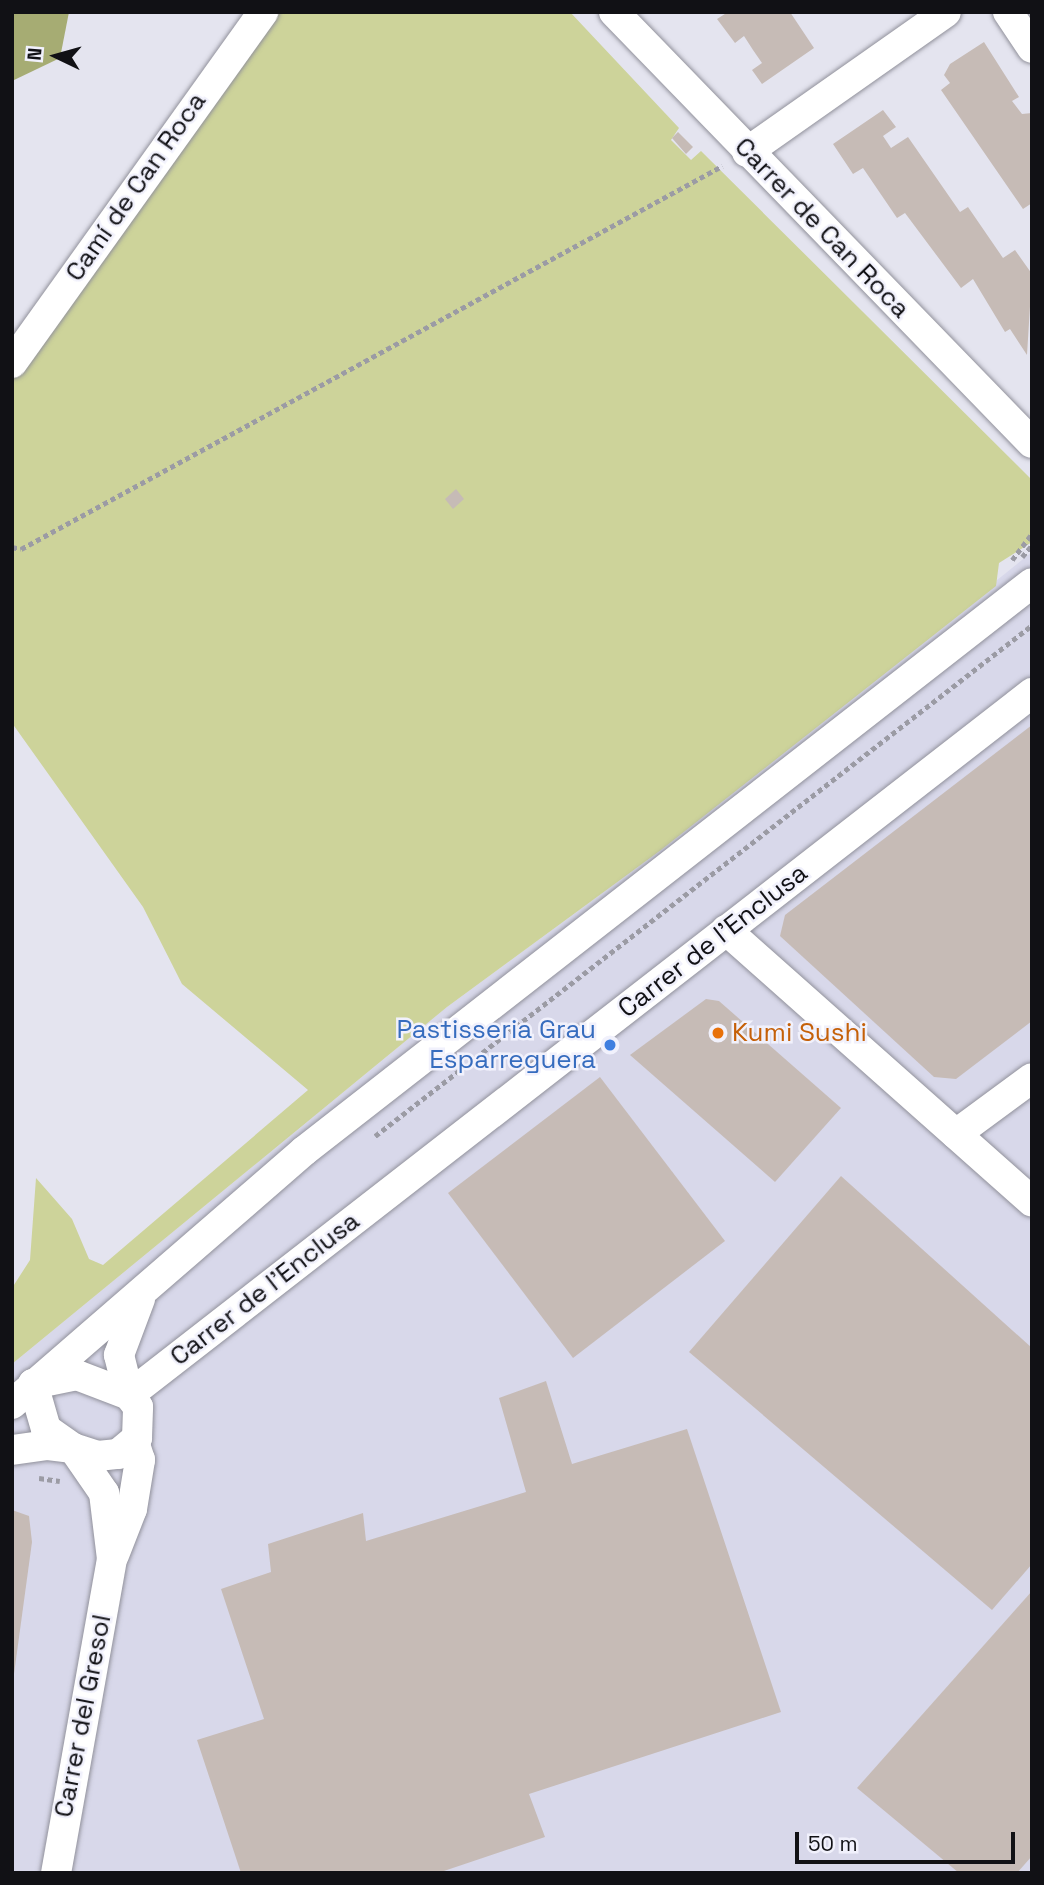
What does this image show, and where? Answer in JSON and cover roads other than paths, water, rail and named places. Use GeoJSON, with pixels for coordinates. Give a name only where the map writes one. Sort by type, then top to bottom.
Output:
{"type":"FeatureCollection","features":[{"type":"Feature","properties":{"kind":"street","name":"Camí de Can Roca"},"geometry":{"type":"LineString","coordinates":[[12,363],[263,12]]}},
{"type":"Feature","properties":{"kind":"street","name":"Carrer de Can Roca"},"geometry":{"type":"LineString","coordinates":[[614,12],[1032,443]]}},
{"type":"Feature","properties":{"kind":"street"},"geometry":{"type":"LineString","coordinates":[[747,152],[946,12]]}},
{"type":"Feature","properties":{"kind":"street"},"geometry":{"type":"LineString","coordinates":[[1008,12],[1032,48]]}},
{"type":"Feature","properties":{"kind":"street"},"geometry":{"type":"LineString","coordinates":[[23,1394],[352,1112],[1032,583]]}},
{"type":"Feature","properties":{"kind":"street","name":"Carrer de l'Enclusa"},"geometry":{"type":"LineString","coordinates":[[129,1395],[1032,693]]}},
{"type":"Feature","properties":{"kind":"street"},"geometry":{"type":"LineString","coordinates":[[726,930],[1032,1202]]}},
{"type":"Feature","properties":{"kind":"street"},"geometry":{"type":"LineString","coordinates":[[956,1135],[1032,1078]]}},
{"type":"Feature","properties":{"kind":"street"},"geometry":{"type":"LineString","coordinates":[[112,1559],[132,1510],[140,1460],[134,1442],[141,1422],[129,1395],[119,1355],[144,1292]]}},
{"type":"Feature","properties":{"kind":"street"},"geometry":{"type":"LineString","coordinates":[[23,1394],[77,1375],[129,1395]]}},
{"type":"Feature","properties":{"kind":"street"},"geometry":{"type":"LineString","coordinates":[[23,1394],[46,1429],[73,1448],[104,1493],[112,1559]]}},
{"type":"Feature","properties":{"kind":"street"},"geometry":{"type":"LineString","coordinates":[[12,1450],[73,1448],[110,1456],[134,1442]]}},
{"type":"Feature","properties":{"kind":"street","name":"Carrer del Gresol"},"geometry":{"type":"LineString","coordinates":[[56,1873],[112,1559]]}},
{"type":"Feature","properties":{"kind":"place","name":"Kumi Sushi"},"geometry":{"type":"Point","coordinates":[718,1033]}},
{"type":"Feature","properties":{"kind":"place","name":"Pastisseria Grau Esparreguera"},"geometry":{"type":"Point","coordinates":[610,1045]}}]}
